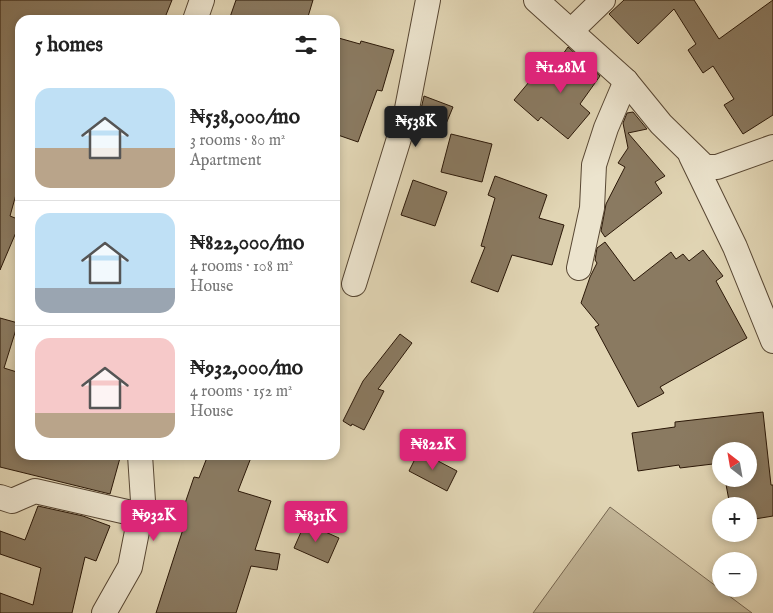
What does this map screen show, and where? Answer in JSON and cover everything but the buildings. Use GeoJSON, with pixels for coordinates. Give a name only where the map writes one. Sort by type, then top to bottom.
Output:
{"type":"FeatureCollection","features":[{"type":"Feature","properties":{"kind":"street"},"geometry":{"type":"LineString","coordinates":[[197,15],[202,0]]}},
{"type":"Feature","properties":{"kind":"street"},"geometry":{"type":"LineString","coordinates":[[354,284],[405,119],[428,0]]}},
{"type":"Feature","properties":{"kind":"street"},"geometry":{"type":"LineString","coordinates":[[536,0],[572,30],[626,81],[661,124],[704,167],[716,167],[773,147]]}},
{"type":"Feature","properties":{"kind":"street"},"geometry":{"type":"LineString","coordinates":[[572,30],[603,0]]}},
{"type":"Feature","properties":{"kind":"street"},"geometry":{"type":"LineString","coordinates":[[579,268],[592,208],[594,165],[606,128],[626,81]]}},
{"type":"Feature","properties":{"kind":"street"},"geometry":{"type":"LineString","coordinates":[[691,156],[735,246],[773,340]]}},
{"type":"Feature","properties":{"kind":"street"},"geometry":{"type":"LineString","coordinates":[[104,613],[130,567],[143,500],[140,460]]}},
{"type":"Feature","properties":{"kind":"street"},"geometry":{"type":"LineString","coordinates":[[0,497],[12,501],[35,490],[140,515]]}},
{"type":"Feature","properties":{"kind":"shaded area"},"geometry":{"type":"Polygon","coordinates":[[[610,507],[712,583],[712,597],[731,597],[752,613],[533,613],[610,507]]]}}]}
